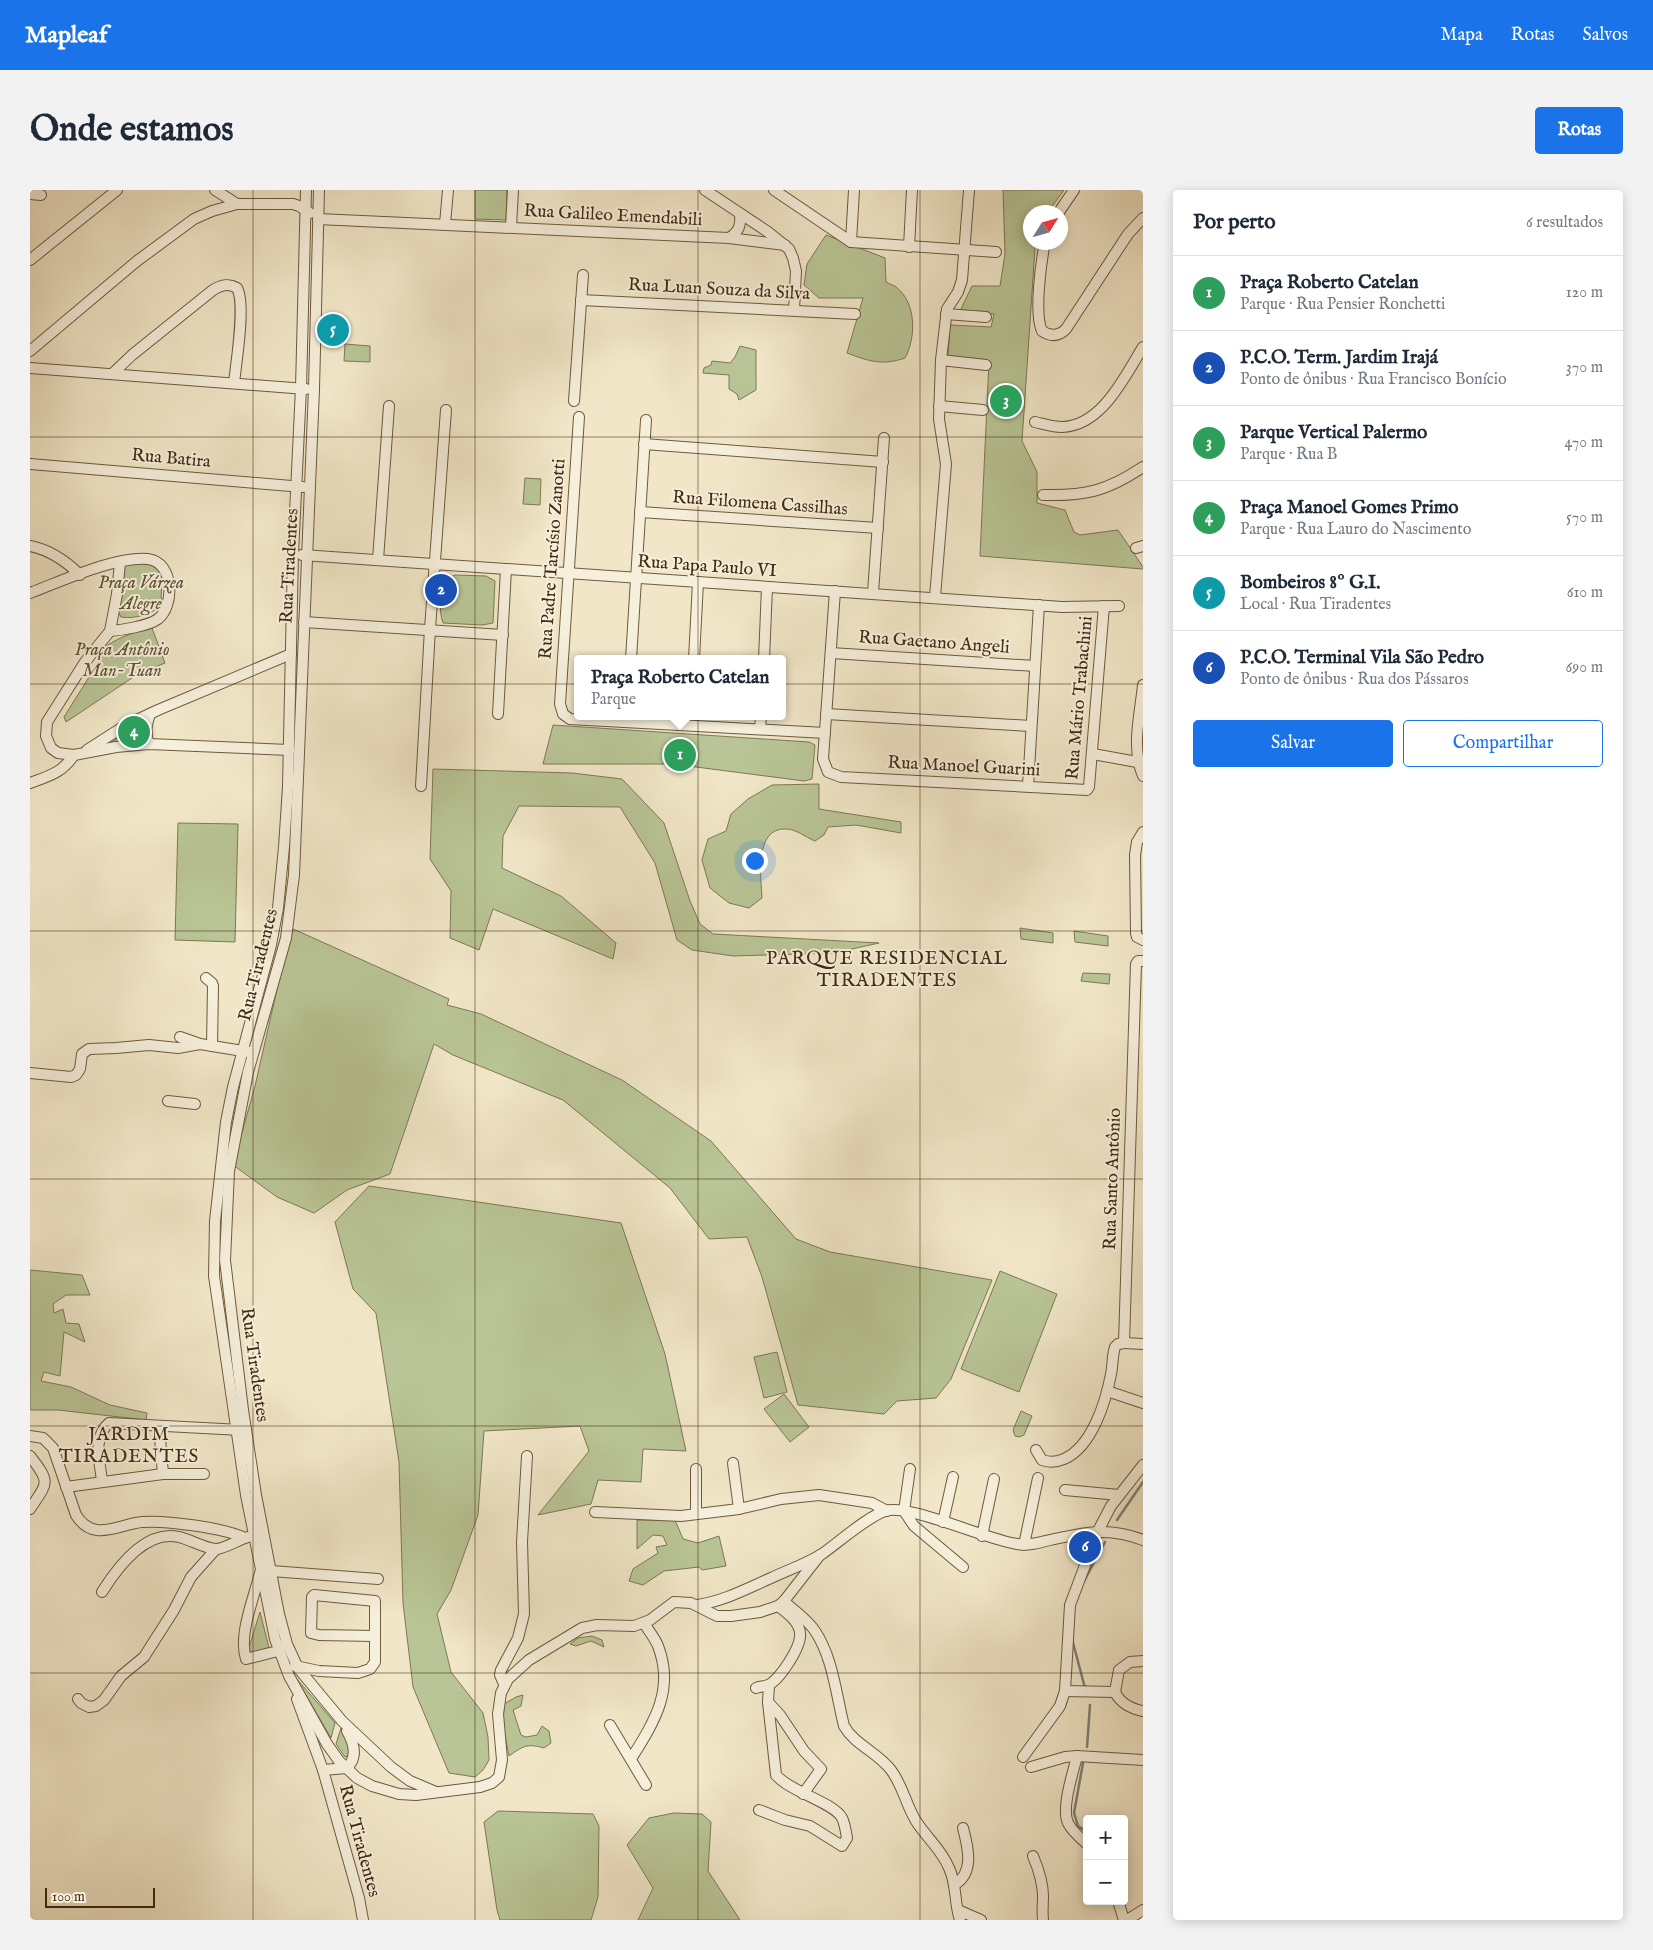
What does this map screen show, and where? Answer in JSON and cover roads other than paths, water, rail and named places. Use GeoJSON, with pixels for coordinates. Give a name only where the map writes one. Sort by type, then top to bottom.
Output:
{"type":"FeatureCollection","features":[{"type":"Feature","properties":{"kind":"street"},"geometry":{"type":"LineString","coordinates":[[30,260],[117,190]]}},
{"type":"Feature","properties":{"kind":"street"},"geometry":{"type":"LineString","coordinates":[[215,190],[237,204]]}},
{"type":"Feature","properties":{"kind":"street","name":"Rua Tiradentes"},"geometry":{"type":"LineString","coordinates":[[249,1052],[262,979],[274,929],[284,847],[289,750],[293,554],[301,388],[306,190]]}},
{"type":"Feature","properties":{"kind":"street","name":"Rua Tiradentes"},"geometry":{"type":"LineString","coordinates":[[318,190],[314,389],[295,852],[286,934],[274,983],[249,1052],[233,1087],[226,1122],[225,1260],[237,1404],[235,1430],[249,1536],[266,1570],[283,1633],[298,1668],[342,1721]]}},
{"type":"Feature","properties":{"kind":"street"},"geometry":{"type":"LineString","coordinates":[[445,224],[448,190]]}},
{"type":"Feature","properties":{"kind":"street"},"geometry":{"type":"LineString","coordinates":[[511,227],[513,190]]}},
{"type":"Feature","properties":{"kind":"street"},"geometry":{"type":"LineString","coordinates":[[705,190],[785,245],[793,258],[796,271],[794,310]]}},
{"type":"Feature","properties":{"kind":"street"},"geometry":{"type":"LineString","coordinates":[[774,190],[851,242],[996,252]]}},
{"type":"Feature","properties":{"kind":"street"},"geometry":{"type":"LineString","coordinates":[[851,242],[854,190]]}},
{"type":"Feature","properties":{"kind":"street"},"geometry":{"type":"LineString","coordinates":[[909,247],[912,190]]}},
{"type":"Feature","properties":{"kind":"street"},"geometry":{"type":"LineString","coordinates":[[935,597],[946,464],[940,430],[941,360],[947,309],[961,285],[968,190]]}},
{"type":"Feature","properties":{"kind":"street"},"geometry":{"type":"LineString","coordinates":[[1064,205],[1074,190]]}},
{"type":"Feature","properties":{"kind":"street"},"geometry":{"type":"LineString","coordinates":[[30,194],[41,195]]}},
{"type":"Feature","properties":{"kind":"street"},"geometry":{"type":"LineString","coordinates":[[30,351],[182,227],[212,211],[237,204],[293,204],[318,219]]}},
{"type":"Feature","properties":{"kind":"street"},"geometry":{"type":"LineString","coordinates":[[729,238],[740,228],[740,214]]}},
{"type":"Feature","properties":{"kind":"street"},"geometry":{"type":"LineString","coordinates":[[1044,250],[1038,319],[1042,331],[1053,335],[1062,332],[1067,327],[1128,234],[1143,218]]}},
{"type":"Feature","properties":{"kind":"street","name":"Rua Galileo Emendabili"},"geometry":{"type":"LineString","coordinates":[[318,219],[729,238],[785,245]]}},
{"type":"Feature","properties":{"kind":"street"},"geometry":{"type":"LineString","coordinates":[[30,248],[42,249]]}},
{"type":"Feature","properties":{"kind":"street"},"geometry":{"type":"LineString","coordinates":[[574,401],[583,275]]}},
{"type":"Feature","properties":{"kind":"street"},"geometry":{"type":"LineString","coordinates":[[112,374],[132,355],[213,290],[222,285],[231,285],[237,288],[240,296],[239,336],[234,383]]}},
{"type":"Feature","properties":{"kind":"street","name":"Rua Luan Souza da Silva"},"geometry":{"type":"LineString","coordinates":[[581,300],[855,314]]}},
{"type":"Feature","properties":{"kind":"street"},"geometry":{"type":"LineString","coordinates":[[946,314],[986,317]]}},
{"type":"Feature","properties":{"kind":"street"},"geometry":{"type":"LineString","coordinates":[[302,325],[316,326]]}},
{"type":"Feature","properties":{"kind":"street"},"geometry":{"type":"LineString","coordinates":[[39,343],[35,368],[314,389]]}},
{"type":"Feature","properties":{"kind":"street"},"geometry":{"type":"LineString","coordinates":[[1035,422],[1063,427],[1082,422],[1091,416],[1114,394],[1143,347]]}},
{"type":"Feature","properties":{"kind":"street"},"geometry":{"type":"LineString","coordinates":[[941,360],[986,366]]}},
{"type":"Feature","properties":{"kind":"street"},"geometry":{"type":"LineString","coordinates":[[378,560],[389,406]]}},
{"type":"Feature","properties":{"kind":"street"},"geometry":{"type":"LineString","coordinates":[[939,406],[984,410]]}},
{"type":"Feature","properties":{"kind":"street"},"geometry":{"type":"LineString","coordinates":[[421,786],[446,410]]}},
{"type":"Feature","properties":{"kind":"street","name":"Rua Padre Tarcísio Zanotti"},"geometry":{"type":"LineString","coordinates":[[574,718],[567,718],[561,712],[560,704],[579,416]]}},
{"type":"Feature","properties":{"kind":"street"},"geometry":{"type":"LineString","coordinates":[[631,655],[646,420]]}},
{"type":"Feature","properties":{"kind":"street"},"geometry":{"type":"LineString","coordinates":[[873,593],[884,438]]}},
{"type":"Feature","properties":{"kind":"street"},"geometry":{"type":"LineString","coordinates":[[644,444],[883,462]]}},
{"type":"Feature","properties":{"kind":"street","name":"Rua Batira"},"geometry":{"type":"LineString","coordinates":[[30,464],[309,487]]}},
{"type":"Feature","properties":{"kind":"street"},"geometry":{"type":"LineString","coordinates":[[1043,496],[1066,496],[1094,492],[1121,482],[1143,467]]}},
{"type":"Feature","properties":{"kind":"street","name":"Rua Filomena Cassilhas"},"geometry":{"type":"LineString","coordinates":[[640,512],[878,528]]}},
{"type":"Feature","properties":{"kind":"street"},"geometry":{"type":"LineString","coordinates":[[30,546],[55,555],[80,575]]}},
{"type":"Feature","properties":{"kind":"street","name":"Rua Papa Paulo VI"},"geometry":{"type":"LineString","coordinates":[[293,554],[1062,607],[1119,606]]}},
{"type":"Feature","properties":{"kind":"street"},"geometry":{"type":"LineString","coordinates":[[30,593],[120,562],[149,559],[162,565],[167,572],[168,580],[167,604],[160,618],[124,630],[110,631]]}},
{"type":"Feature","properties":{"kind":"street"},"geometry":{"type":"LineString","coordinates":[[120,562],[117,594],[110,631],[84,662],[47,722],[46,736],[51,748],[58,753],[149,744],[289,750]]}},
{"type":"Feature","properties":{"kind":"street"},"geometry":{"type":"LineString","coordinates":[[498,714],[506,569]]}},
{"type":"Feature","properties":{"kind":"street"},"geometry":{"type":"LineString","coordinates":[[694,655],[698,582]]}},
{"type":"Feature","properties":{"kind":"street"},"geometry":{"type":"LineString","coordinates":[[764,655],[767,587]]}},
{"type":"Feature","properties":{"kind":"street"},"geometry":{"type":"LineString","coordinates":[[690,720],[760,729],[825,733],[835,591]]}},
{"type":"Feature","properties":{"kind":"street"},"geometry":{"type":"LineString","coordinates":[[1028,786],[1038,605]]}},
{"type":"Feature","properties":{"kind":"street","name":"Rua Mário Trabachini"},"geometry":{"type":"LineString","coordinates":[[1085,790],[1089,787],[1093,754],[1104,606]]}},
{"type":"Feature","properties":{"kind":"street"},"geometry":{"type":"LineString","coordinates":[[304,622],[503,634]]}},
{"type":"Feature","properties":{"kind":"street","name":"Rua Gaetano Angeli"},"geometry":{"type":"LineString","coordinates":[[831,652],[1035,666]]}},
{"type":"Feature","properties":{"kind":"street"},"geometry":{"type":"LineString","coordinates":[[30,783],[58,772],[83,752],[126,725],[291,654]]}},
{"type":"Feature","properties":{"kind":"street"},"geometry":{"type":"LineString","coordinates":[[1143,685],[1136,750],[1137,762],[1143,776]]}},
{"type":"Feature","properties":{"kind":"street"},"geometry":{"type":"LineString","coordinates":[[149,744],[146,736],[146,726],[150,714]]}},
{"type":"Feature","properties":{"kind":"street"},"geometry":{"type":"LineString","coordinates":[[826,714],[1031,726]]}},
{"type":"Feature","properties":{"kind":"street"},"geometry":{"type":"LineString","coordinates":[[760,729],[761,720]]}},
{"type":"Feature","properties":{"kind":"street","name":"Rua Manoel Guarini"},"geometry":{"type":"LineString","coordinates":[[825,733],[823,759],[825,768],[829,773],[841,777],[1085,790]]}},
{"type":"Feature","properties":{"kind":"street"},"geometry":{"type":"LineString","coordinates":[[1093,754],[1137,762]]}},
{"type":"Feature","properties":{"kind":"street"},"geometry":{"type":"LineString","coordinates":[[1140,939],[1136,931],[1140,874],[1136,846],[1139,836],[1143,832]]}},
{"type":"Feature","properties":{"kind":"street"},"geometry":{"type":"LineString","coordinates":[[284,847],[295,852]]}},
{"type":"Feature","properties":{"kind":"street"},"geometry":{"type":"LineString","coordinates":[[274,929],[286,934]]}},
{"type":"Feature","properties":{"kind":"street","name":"Rua Santo Antônio"},"geometry":{"type":"LineString","coordinates":[[1124,1343],[1136,964],[1141,962]]}},
{"type":"Feature","properties":{"kind":"street"},"geometry":{"type":"LineString","coordinates":[[206,978],[214,986],[212,1046]]}},
{"type":"Feature","properties":{"kind":"street"},"geometry":{"type":"LineString","coordinates":[[262,979],[274,983]]}},
{"type":"Feature","properties":{"kind":"street"},"geometry":{"type":"LineString","coordinates":[[180,1036],[200,1044],[249,1052]]}},
{"type":"Feature","properties":{"kind":"street"},"geometry":{"type":"LineString","coordinates":[[30,1073],[71,1077],[76,1075],[80,1069],[84,1052],[89,1049],[149,1045],[178,1048],[200,1044]]}},
{"type":"Feature","properties":{"kind":"street"},"geometry":{"type":"LineString","coordinates":[[168,1101],[195,1104]]}},
{"type":"Feature","properties":{"kind":"street"},"geometry":{"type":"LineString","coordinates":[[1036,1450],[1041,1458],[1050,1462],[1062,1460],[1077,1451],[1093,1429],[1107,1391],[1115,1347],[1118,1344],[1124,1343],[1143,1344]]}},
{"type":"Feature","properties":{"kind":"street"},"geometry":{"type":"LineString","coordinates":[[1107,1391],[1143,1403]]}},
{"type":"Feature","properties":{"kind":"street","name":"Rua Tiradentes"},"geometry":{"type":"LineString","coordinates":[[237,1404],[246,1431],[278,1651],[323,1770],[359,1898],[363,1920]]}},
{"type":"Feature","properties":{"kind":"street"},"geometry":{"type":"LineString","coordinates":[[102,1481],[98,1440],[105,1426],[109,1423],[246,1431]]}},
{"type":"Feature","properties":{"kind":"street"},"geometry":{"type":"LineString","coordinates":[[159,1426],[163,1474]]}},
{"type":"Feature","properties":{"kind":"street"},"geometry":{"type":"LineString","coordinates":[[30,1436],[43,1438],[53,1448],[76,1515],[83,1524],[91,1528],[103,1530],[125,1524],[158,1522],[249,1536]]}},
{"type":"Feature","properties":{"kind":"street"},"geometry":{"type":"LineString","coordinates":[[30,1456],[39,1467],[46,1485],[30,1508]]}},
{"type":"Feature","properties":{"kind":"street"},"geometry":{"type":"LineString","coordinates":[[504,1684],[500,1675],[501,1670],[518,1638],[522,1625],[522,1542],[527,1456]]}},
{"type":"Feature","properties":{"kind":"street"},"geometry":{"type":"LineString","coordinates":[[732,1463],[739,1509]]}},
{"type":"Feature","properties":{"kind":"street"},"geometry":{"type":"LineString","coordinates":[[1023,1757],[1060,1706],[1065,1691],[1070,1605],[1098,1531],[1110,1506],[1143,1465]]}},
{"type":"Feature","properties":{"kind":"street"},"geometry":{"type":"LineString","coordinates":[[696,1469],[696,1514]]}},
{"type":"Feature","properties":{"kind":"street"},"geometry":{"type":"LineString","coordinates":[[910,1469],[904,1511],[914,1526],[963,1566]]}},
{"type":"Feature","properties":{"kind":"street"},"geometry":{"type":"LineString","coordinates":[[66,1487],[163,1474],[204,1474]]}},
{"type":"Feature","properties":{"kind":"street"},"geometry":{"type":"LineString","coordinates":[[943,1522],[953,1477]]}},
{"type":"Feature","properties":{"kind":"street"},"geometry":{"type":"LineString","coordinates":[[1024,1545],[1038,1478]]}},
{"type":"Feature","properties":{"kind":"street"},"geometry":{"type":"LineString","coordinates":[[982,1536],[994,1479]]}},
{"type":"Feature","properties":{"kind":"street"},"geometry":{"type":"LineString","coordinates":[[1065,1490],[1119,1495]]}},
{"type":"Feature","properties":{"kind":"street"},"geometry":{"type":"LineString","coordinates":[[595,1512],[657,1516],[696,1514],[739,1509],[781,1499],[818,1495],[872,1503],[887,1510],[904,1511],[982,1536],[1024,1545],[1098,1531],[1121,1533],[1143,1540]]}},
{"type":"Feature","properties":{"kind":"street"},"geometry":{"type":"LineString","coordinates":[[342,1721],[352,1741],[354,1751],[353,1759],[347,1768],[366,1784],[390,1792],[408,1795],[480,1787],[492,1783],[499,1777],[502,1760],[498,1714],[504,1684],[529,1660],[582,1628],[597,1625],[634,1626],[644,1623],[674,1602],[686,1602],[710,1608],[795,1569],[820,1555],[887,1510]]}},
{"type":"Feature","properties":{"kind":"street"},"geometry":{"type":"LineString","coordinates":[[102,1592],[124,1561],[154,1539],[168,1535],[216,1549]]}},
{"type":"Feature","properties":{"kind":"street"},"geometry":{"type":"LineString","coordinates":[[78,1699],[81,1704],[89,1707],[96,1706],[104,1700],[121,1676],[144,1657],[174,1610],[191,1577],[216,1549],[249,1536]]}},
{"type":"Feature","properties":{"kind":"street"},"geometry":{"type":"LineString","coordinates":[[710,1608],[717,1616],[731,1616],[760,1612],[781,1604],[820,1555]]}},
{"type":"Feature","properties":{"kind":"street"},"geometry":{"type":"LineString","coordinates":[[795,1569],[801,1575],[801,1580]]}},
{"type":"Feature","properties":{"kind":"street"},"geometry":{"type":"LineString","coordinates":[[266,1570],[378,1579]]}},
{"type":"Feature","properties":{"kind":"street","name":"Rua Tiradentes"},"geometry":{"type":"LineString","coordinates":[[266,1570],[244,1639],[244,1650],[246,1660],[278,1651]]}},
{"type":"Feature","properties":{"kind":"street"},"geometry":{"type":"LineString","coordinates":[[283,1633],[278,1651],[283,1652],[290,1662],[298,1668],[358,1673],[370,1670],[375,1662],[376,1604],[374,1601],[314,1595],[312,1597],[311,1634],[319,1636],[374,1636]]}},
{"type":"Feature","properties":{"kind":"street"},"geometry":{"type":"LineString","coordinates":[[756,1688],[769,1685],[794,1656],[800,1639],[798,1626],[781,1604]]}},
{"type":"Feature","properties":{"kind":"street"},"geometry":{"type":"LineString","coordinates":[[781,1604],[807,1622],[822,1643],[844,1726],[848,1733],[890,1768],[899,1782],[917,1823],[946,1861],[954,1885],[959,1915],[982,1920]]}},
{"type":"Feature","properties":{"kind":"street"},"geometry":{"type":"LineString","coordinates":[[631,1758],[655,1721],[664,1689],[664,1666],[658,1644],[644,1623]]}},
{"type":"Feature","properties":{"kind":"street"},"geometry":{"type":"LineString","coordinates":[[1143,1661],[1130,1662],[1119,1670],[1115,1692],[1126,1705],[1143,1711]]}},
{"type":"Feature","properties":{"kind":"street"},"geometry":{"type":"LineString","coordinates":[[309,1683],[319,1671]]}},
{"type":"Feature","properties":{"kind":"street","name":"Rua Tiradentes"},"geometry":{"type":"LineString","coordinates":[[289,1676],[329,1746],[347,1768]]}},
{"type":"Feature","properties":{"kind":"street"},"geometry":{"type":"LineString","coordinates":[[759,1810],[785,1820],[810,1826],[842,1846],[847,1838],[841,1815],[803,1794],[776,1775],[768,1702],[769,1685]]}},
{"type":"Feature","properties":{"kind":"street"},"geometry":{"type":"LineString","coordinates":[[1065,1691],[1115,1692]]}},
{"type":"Feature","properties":{"kind":"street"},"geometry":{"type":"LineString","coordinates":[[768,1702],[780,1715],[804,1752],[821,1769],[803,1794]]}},
{"type":"Feature","properties":{"kind":"street"},"geometry":{"type":"LineString","coordinates":[[342,1721],[402,1776],[418,1785],[437,1792]]}},
{"type":"Feature","properties":{"kind":"street"},"geometry":{"type":"LineString","coordinates":[[610,1725],[646,1785]]}},
{"type":"Feature","properties":{"kind":"street"},"geometry":{"type":"LineString","coordinates":[[1077,1756],[1067,1801],[1066,1815],[1071,1828],[1083,1840]]}},
{"type":"Feature","properties":{"kind":"street"},"geometry":{"type":"LineString","coordinates":[[1031,1767],[1077,1756],[1143,1760]]}},
{"type":"Feature","properties":{"kind":"street","name":"Rua Tiradentes"},"geometry":{"type":"LineString","coordinates":[[323,1770],[347,1768]]}},
{"type":"Feature","properties":{"kind":"street"},"geometry":{"type":"LineString","coordinates":[[954,1885],[963,1878],[968,1866],[968,1848],[963,1828]]}},
{"type":"Feature","properties":{"kind":"street"},"geometry":{"type":"LineString","coordinates":[[1033,1856],[1039,1871],[1043,1895],[1041,1909],[1043,1920]]}},
{"type":"Feature","properties":{"kind":"street"},"geometry":{"type":"LineString","coordinates":[[1120,1905],[1126,1920],[1143,1910]]}},
{"type":"Feature","properties":{"kind":"waterway"},"geometry":{"type":"LineString","coordinates":[[1117,1520],[1143,1482]]}},
{"type":"Feature","properties":{"kind":"waterway"},"geometry":{"type":"LineString","coordinates":[[1083,1583],[1105,1542]]}},
{"type":"Feature","properties":{"kind":"waterway"},"geometry":{"type":"LineString","coordinates":[[1072,1639],[1085,1688]]}},
{"type":"Feature","properties":{"kind":"waterway"},"geometry":{"type":"LineString","coordinates":[[1087,1747],[1090,1705]]}},
{"type":"Feature","properties":{"kind":"waterway"},"geometry":{"type":"LineString","coordinates":[[1083,1763],[1074,1813],[1078,1826],[1083,1829]]}},
{"type":"Feature","properties":{"kind":"place","name":"Bombeiros 8º G.I."},"geometry":{"type":"Point","coordinates":[333,330]}},
{"type":"Feature","properties":{"kind":"place","name":"Parque Vertical Palermo"},"geometry":{"type":"Point","coordinates":[1006,401]}},
{"type":"Feature","properties":{"kind":"place","name":"P.C.O. Term. Jardim Irajá"},"geometry":{"type":"Point","coordinates":[441,590]}},
{"type":"Feature","properties":{"kind":"place","name":"Praça Manoel Gomes Primo"},"geometry":{"type":"Point","coordinates":[134,732]}},
{"type":"Feature","properties":{"kind":"place","name":"Praça Roberto Catelan"},"geometry":{"type":"Point","coordinates":[680,755]}},
{"type":"Feature","properties":{"kind":"place","name":"P.C.O. Terminal Vila São Pedro"},"geometry":{"type":"Point","coordinates":[1085,1547]}},
{"type":"Feature","properties":{"kind":"district","name":"PARQUE RESIDENCIAL TIRADENTES"},"geometry":{"type":"Point","coordinates":[887,970]}},
{"type":"Feature","properties":{"kind":"district","name":"JARDIM TIRADENTES"},"geometry":{"type":"Point","coordinates":[129,1446]}},
{"type":"Feature","properties":{"kind":"park label","name":"Praça Várzea Alegre"},"geometry":{"type":"Point","coordinates":[141,593]}},
{"type":"Feature","properties":{"kind":"park label","name":"Praça Antônio Man-Tuan"},"geometry":{"type":"Point","coordinates":[122,660]}}]}
